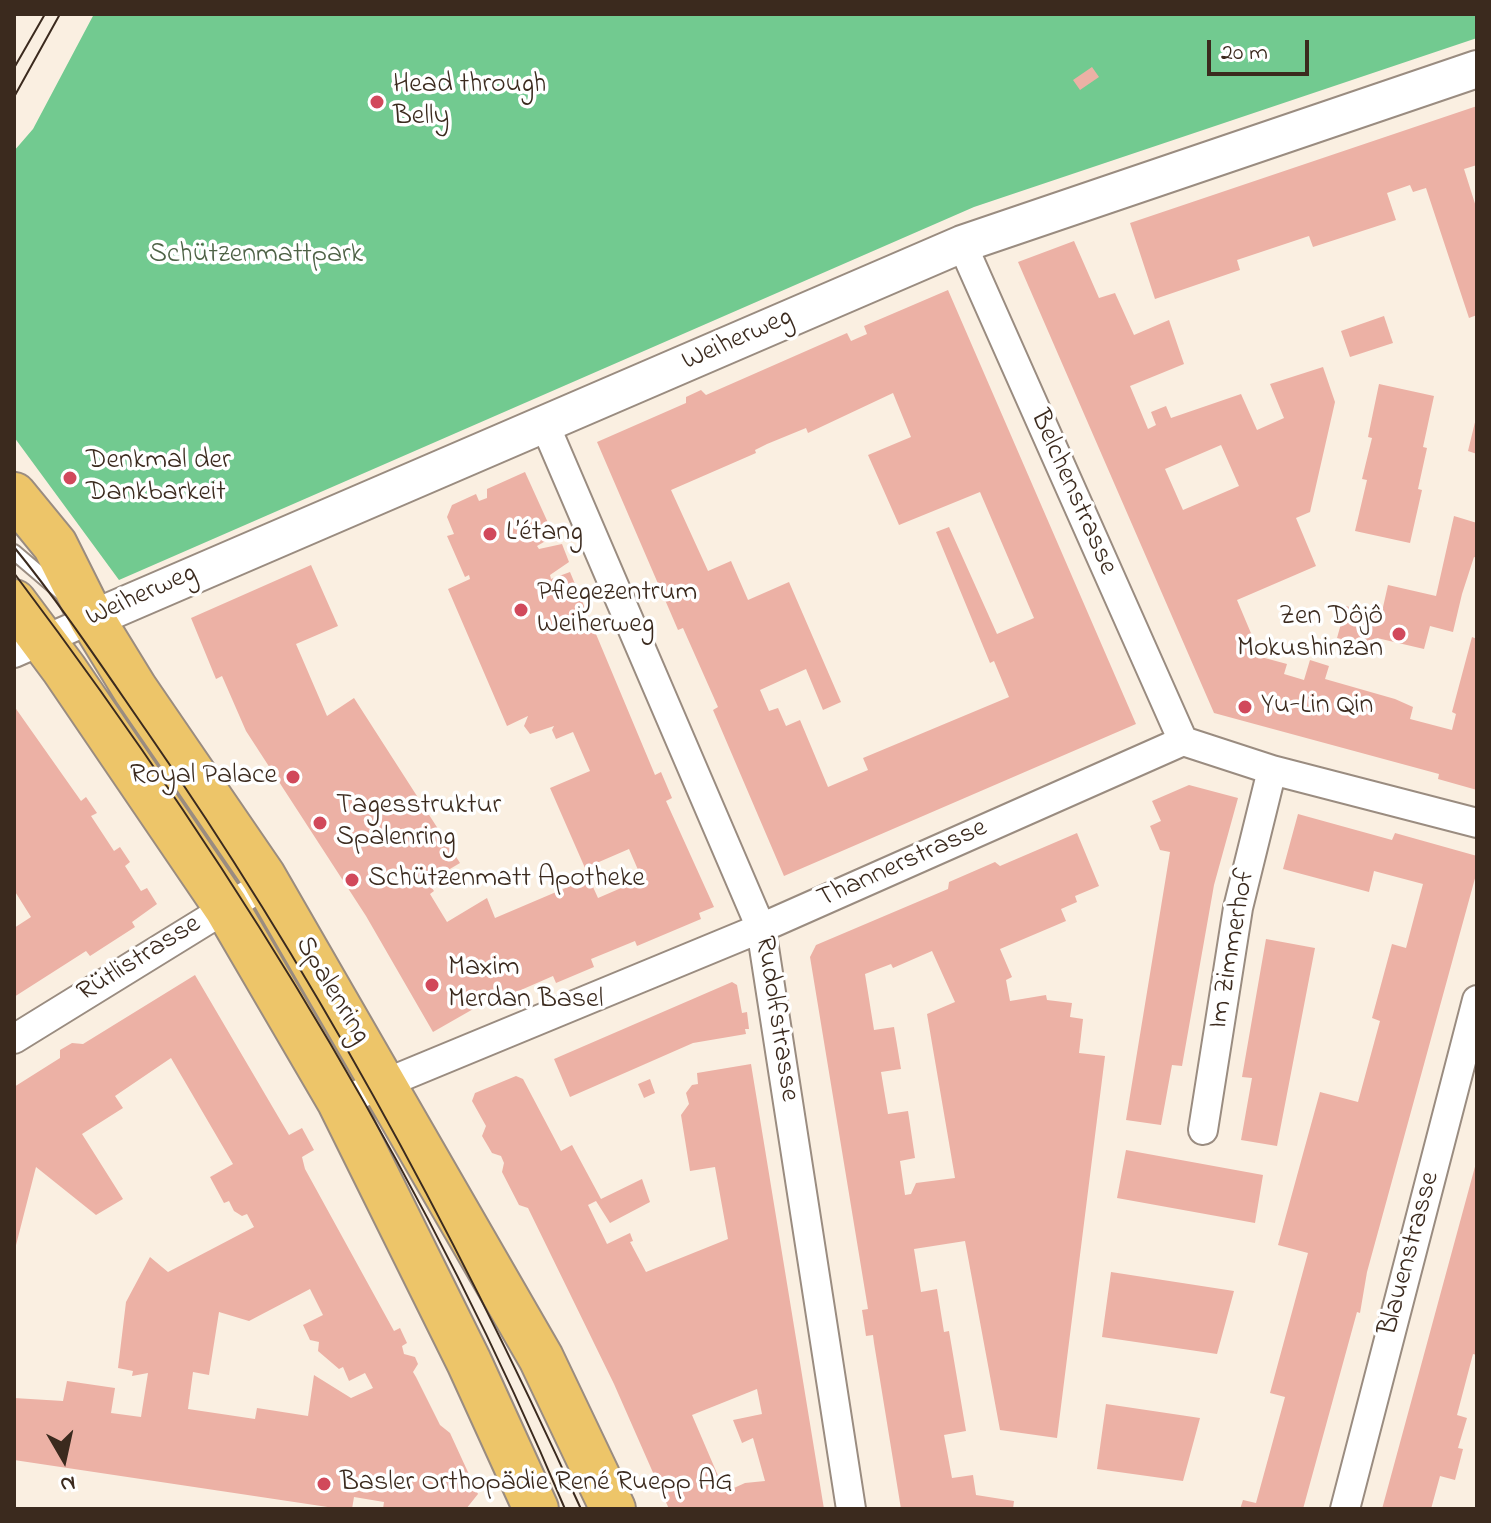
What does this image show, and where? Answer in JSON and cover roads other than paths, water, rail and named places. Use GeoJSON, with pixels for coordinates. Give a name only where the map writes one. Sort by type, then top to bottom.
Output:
{"type":"FeatureCollection","features":[{"type":"Feature","properties":{"kind":"main road","name":"Spalenring"},"geometry":{"type":"LineString","coordinates":[[14,495],[55,545],[92,619],[135,689],[267,883],[385,1083],[555,1385],[613,1509]]}},
{"type":"Feature","properties":{"kind":"main road","name":"Spalenring"},"geometry":{"type":"LineString","coordinates":[[14,602],[28,646],[226,907],[340,1102],[462,1348],[536,1509]]}},
{"type":"Feature","properties":{"kind":"street","name":"Weiherweg"},"geometry":{"type":"LineString","coordinates":[[28,646],[962,244],[1477,69]]}},
{"type":"Feature","properties":{"kind":"street","name":"Belchenstrasse"},"geometry":{"type":"LineString","coordinates":[[962,244],[1183,741]]}},
{"type":"Feature","properties":{"kind":"street","name":"Rudolfstrasse"},"geometry":{"type":"LineString","coordinates":[[545,425],[761,928],[851,1509]]}},
{"type":"Feature","properties":{"kind":"street"},"geometry":{"type":"LineString","coordinates":[[1183,741],[1272,770],[1477,823]]}},
{"type":"Feature","properties":{"kind":"street","name":"Thannerstrasse"},"geometry":{"type":"LineString","coordinates":[[340,1102],[761,928],[1183,741]]}},
{"type":"Feature","properties":{"kind":"street","name":"Im Zimmerhof"},"geometry":{"type":"LineString","coordinates":[[1203,1130],[1238,908],[1272,770]]}},
{"type":"Feature","properties":{"kind":"street","name":"Rütlistrasse"},"geometry":{"type":"LineString","coordinates":[[14,1039],[267,883]]}},
{"type":"Feature","properties":{"kind":"street","name":"Blauenstrasse"},"geometry":{"type":"LineString","coordinates":[[1345,1509],[1477,1000]]}},
{"type":"Feature","properties":{"kind":"lane"},"geometry":{"type":"LineString","coordinates":[[14,552],[92,619]]}},
{"type":"Feature","properties":{"kind":"tram line"},"geometry":{"type":"LineString","coordinates":[[14,68],[45,14]]}},
{"type":"Feature","properties":{"kind":"tram line"},"geometry":{"type":"LineString","coordinates":[[14,97],[60,14]]}},
{"type":"Feature","properties":{"kind":"tram line"},"geometry":{"type":"LineString","coordinates":[[14,547],[148,733],[270,920],[327,1015],[435,1209],[581,1509]]}},
{"type":"Feature","properties":{"kind":"tram line"},"geometry":{"type":"LineString","coordinates":[[14,573],[95,682],[172,794],[319,1024],[387,1142],[450,1262],[510,1385],[565,1509]]}},
{"type":"Feature","properties":{"kind":"place","name":"Head through Belly"},"geometry":{"type":"Point","coordinates":[377,102]}},
{"type":"Feature","properties":{"kind":"place","name":"Denkmal der Dankbarkeit"},"geometry":{"type":"Point","coordinates":[70,478]}},
{"type":"Feature","properties":{"kind":"place","name":"L’étang"},"geometry":{"type":"Point","coordinates":[490,534]}},
{"type":"Feature","properties":{"kind":"place","name":"Pflegezentrum Weiherweg"},"geometry":{"type":"Point","coordinates":[521,610]}},
{"type":"Feature","properties":{"kind":"place","name":"Zen Dôjô Mokushinzan"},"geometry":{"type":"Point","coordinates":[1399,634]}},
{"type":"Feature","properties":{"kind":"place","name":"Yu-Lin Qin"},"geometry":{"type":"Point","coordinates":[1245,707]}},
{"type":"Feature","properties":{"kind":"place","name":"Royal Palace"},"geometry":{"type":"Point","coordinates":[293,777]}},
{"type":"Feature","properties":{"kind":"place","name":"Tagesstruktur Spalenring"},"geometry":{"type":"Point","coordinates":[320,823]}},
{"type":"Feature","properties":{"kind":"place","name":"Schützenmatt Apotheke"},"geometry":{"type":"Point","coordinates":[352,880]}},
{"type":"Feature","properties":{"kind":"place","name":"Maxim Merdan Basel"},"geometry":{"type":"Point","coordinates":[432,985]}},
{"type":"Feature","properties":{"kind":"place","name":"Basler Orthopädie René Ruepp AG"},"geometry":{"type":"Point","coordinates":[324,1484]}},
{"type":"Feature","properties":{"kind":"park label","name":"Schützenmattpark"},"geometry":{"type":"Point","coordinates":[256,256]}}]}
